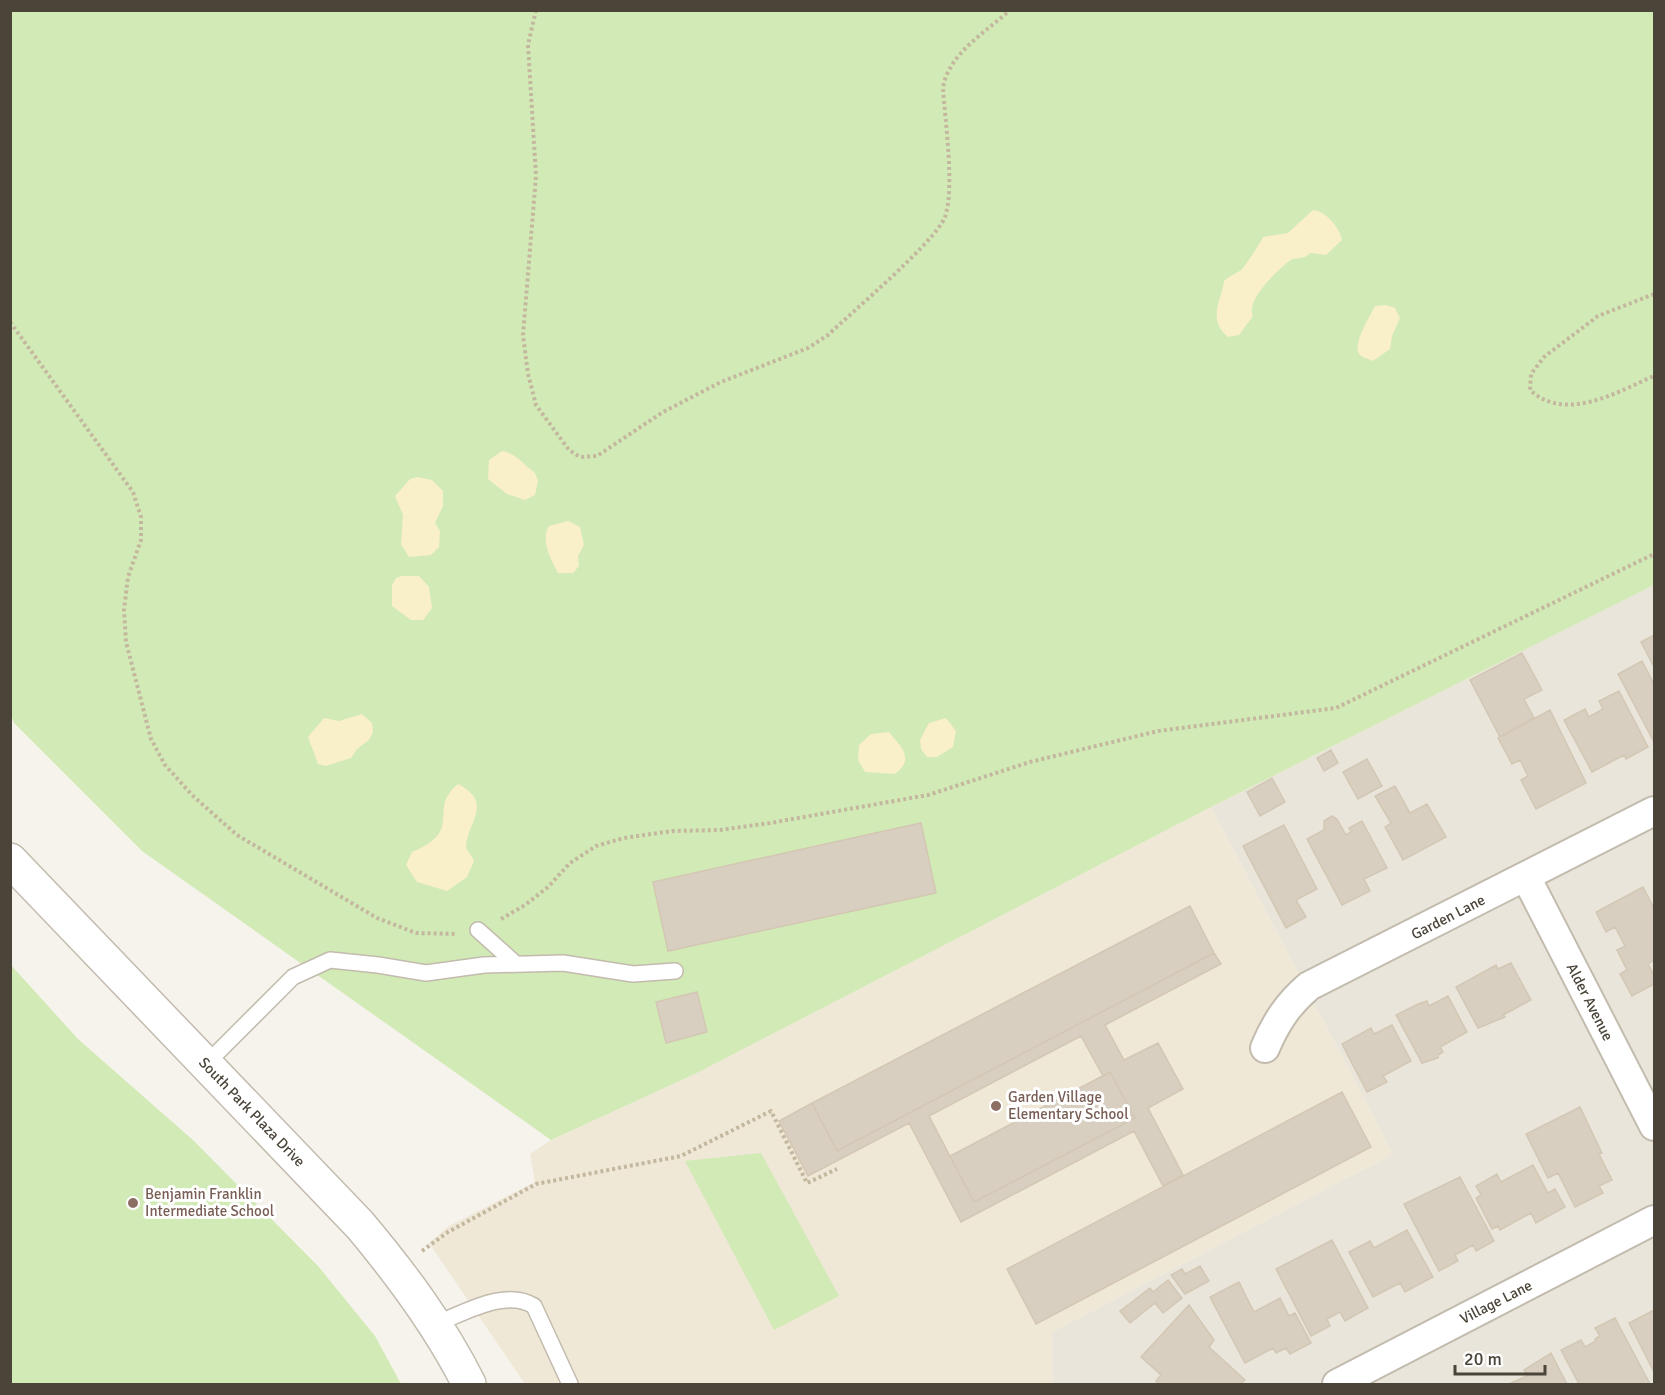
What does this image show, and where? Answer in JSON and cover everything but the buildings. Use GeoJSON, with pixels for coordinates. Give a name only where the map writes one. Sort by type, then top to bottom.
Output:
{"type":"FeatureCollection","features":[{"type":"Feature","properties":{"kind":"street","name":"Garden Lane"},"geometry":{"type":"LineString","coordinates":[[1265,1048],[1281,1015],[1291,1002],[1309,986],[1526,878],[1654,811]]}},
{"type":"Feature","properties":{"kind":"street","name":"South Park Plaza Drive"},"geometry":{"type":"LineString","coordinates":[[10,860],[360,1225],[397,1269],[435,1324],[469,1384]]}},
{"type":"Feature","properties":{"kind":"street","name":"Alder Avenue"},"geometry":{"type":"LineString","coordinates":[[1526,878],[1654,1126]]}},
{"type":"Feature","properties":{"kind":"street","name":"Village Lane"},"geometry":{"type":"LineString","coordinates":[[1337,1384],[1654,1220]]}},
{"type":"Feature","properties":{"kind":"lane"},"geometry":{"type":"LineString","coordinates":[[478,930],[516,964]]}},
{"type":"Feature","properties":{"kind":"lane"},"geometry":{"type":"LineString","coordinates":[[206,1064],[293,976],[330,960],[426,973],[484,965],[563,963],[633,974],[675,971]]}},
{"type":"Feature","properties":{"kind":"lane"},"geometry":{"type":"LineString","coordinates":[[435,1324],[501,1299],[522,1299],[534,1306],[570,1384]]}},
{"type":"Feature","properties":{"kind":"path"},"geometry":{"type":"LineString","coordinates":[[536,10],[528,45],[536,176],[523,335],[528,374],[536,405],[569,450],[580,457],[597,456],[663,412],[721,382],[808,348],[828,335],[930,238],[944,218],[949,195],[943,88],[945,73],[958,56],[1010,10]]}},
{"type":"Feature","properties":{"kind":"path"},"geometry":{"type":"LineString","coordinates":[[1654,294],[1598,316],[1545,357],[1531,374],[1530,390],[1542,401],[1568,405],[1603,399],[1654,376]]}},
{"type":"Feature","properties":{"kind":"path"},"geometry":{"type":"LineString","coordinates":[[10,322],[133,492],[141,517],[141,540],[128,577],[124,610],[126,642],[151,739],[165,765],[192,795],[237,835],[377,918],[416,933],[445,935],[478,930],[525,905],[548,887],[570,863],[596,846],[624,838],[672,831],[720,830],[917,797],[1030,762],[1158,731],[1336,708],[1654,554]]}},
{"type":"Feature","properties":{"kind":"path"},"geometry":{"type":"LineString","coordinates":[[397,1269],[448,1232],[536,1184],[681,1156],[771,1110],[807,1183],[837,1169]]}},
{"type":"Feature","properties":{"kind":"shaded area"},"geometry":{"type":"Polygon","coordinates":[[[1654,585],[1654,1384],[1053,1384],[1052,1332],[1393,1154],[1211,807],[1654,585]]]}},
{"type":"Feature","properties":{"kind":"shaded area","name":"Garden Village Elementary School"},"geometry":{"type":"Polygon","coordinates":[[[1211,807],[1393,1154],[1052,1332],[1053,1384],[525,1384],[429,1243],[449,1226],[535,1182],[530,1154],[551,1140],[697,1073],[1211,807]]]}},
{"type":"Feature","properties":{"kind":"green space"},"geometry":{"type":"Polygon","coordinates":[[[10,11],[1654,11],[1654,585],[1211,807],[697,1073],[551,1140],[142,851],[14,723],[10,712],[10,11]]]}},
{"type":"Feature","properties":{"kind":"green space","name":"Benjamin Franklin Intermediate School"},"geometry":{"type":"Polygon","coordinates":[[[10,964],[78,1039],[194,1141],[318,1266],[375,1336],[401,1384],[11,1384],[10,964]]]}},
{"type":"Feature","properties":{"kind":"green space"},"geometry":{"type":"Polygon","coordinates":[[[761,1153],[839,1296],[774,1330],[685,1161],[761,1153]]]}},
{"type":"Feature","properties":{"kind":"sand"},"geometry":{"type":"Polygon","coordinates":[[[1313,210],[1323,213],[1332,221],[1342,240],[1326,255],[1310,253],[1305,257],[1289,261],[1258,294],[1252,309],[1253,316],[1239,335],[1228,337],[1218,323],[1217,317],[1224,281],[1243,268],[1263,237],[1288,233],[1313,210]]]}},
{"type":"Feature","properties":{"kind":"sand"},"geometry":{"type":"Polygon","coordinates":[[[1386,305],[1395,308],[1400,318],[1392,336],[1390,349],[1373,361],[1360,355],[1358,344],[1375,306],[1386,305]]]}},
{"type":"Feature","properties":{"kind":"sand"},"geometry":{"type":"Polygon","coordinates":[[[502,451],[516,457],[535,473],[538,481],[535,495],[525,500],[507,494],[488,479],[489,460],[502,451]]]}},
{"type":"Feature","properties":{"kind":"sand"},"geometry":{"type":"Polygon","coordinates":[[[418,477],[432,480],[443,491],[443,506],[435,523],[440,531],[439,547],[431,555],[409,557],[401,544],[403,515],[395,496],[410,479],[418,477]]]}},
{"type":"Feature","properties":{"kind":"sand"},"geometry":{"type":"Polygon","coordinates":[[[568,521],[580,527],[584,545],[578,556],[579,566],[573,573],[558,573],[546,544],[546,537],[549,526],[568,521]]]}},
{"type":"Feature","properties":{"kind":"sand"},"geometry":{"type":"Polygon","coordinates":[[[419,576],[429,587],[432,608],[423,620],[411,620],[392,606],[392,585],[396,578],[419,576]]]}},
{"type":"Feature","properties":{"kind":"sand"},"geometry":{"type":"Polygon","coordinates":[[[362,714],[372,723],[373,732],[369,740],[357,749],[351,758],[326,766],[318,764],[308,737],[324,718],[339,721],[362,714]]]}},
{"type":"Feature","properties":{"kind":"sand"},"geometry":{"type":"Polygon","coordinates":[[[946,718],[956,731],[953,747],[937,757],[927,757],[921,749],[920,740],[929,723],[946,718]]]}},
{"type":"Feature","properties":{"kind":"sand"},"geometry":{"type":"Polygon","coordinates":[[[889,732],[904,752],[904,763],[901,768],[895,774],[865,772],[858,760],[859,745],[871,734],[889,732]]]}},
{"type":"Feature","properties":{"kind":"sand"},"geometry":{"type":"Polygon","coordinates":[[[458,784],[474,797],[477,804],[477,811],[466,844],[474,861],[467,877],[447,891],[417,882],[406,865],[412,852],[428,844],[437,836],[442,828],[445,802],[449,793],[458,784]]]}},
{"type":"Feature","properties":{"kind":"place","name":"Garden Village Elementary School"},"geometry":{"type":"Point","coordinates":[996,1106]}},
{"type":"Feature","properties":{"kind":"place","name":"Benjamin Franklin Intermediate School"},"geometry":{"type":"Point","coordinates":[133,1203]}}]}
